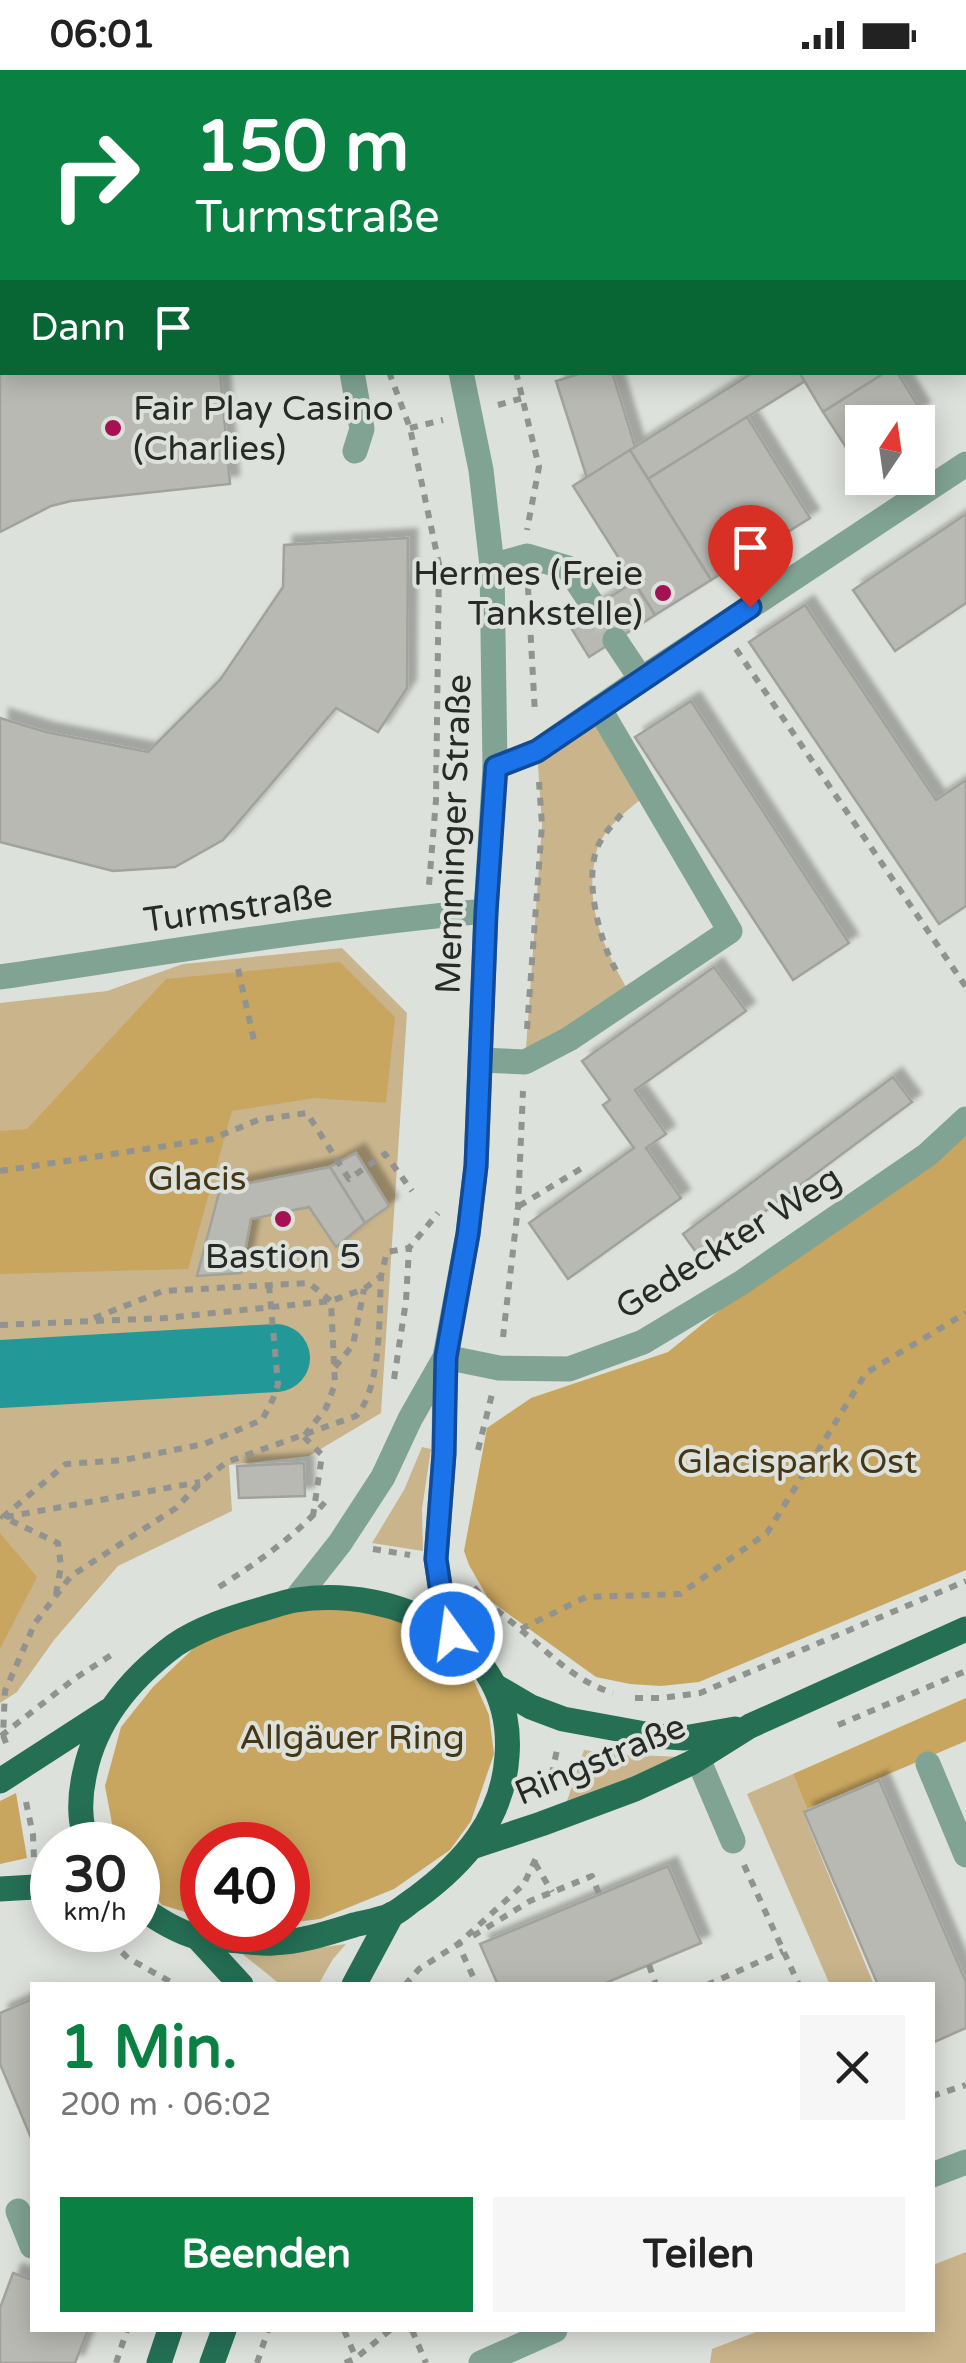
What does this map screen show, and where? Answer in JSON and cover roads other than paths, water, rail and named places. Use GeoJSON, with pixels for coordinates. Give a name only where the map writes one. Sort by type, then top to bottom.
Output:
{"type":"FeatureCollection","features":[{"type":"Feature","properties":{"kind":"main road"},"geometry":{"type":"LineString","coordinates":[[9,1775],[108,1712],[142,1674],[177,1644],[226,1620],[295,1600],[350,1598],[406,1610],[452,1634],[474,1654],[495,1686],[507,1728],[508,1756],[490,1819],[464,1858],[392,1914],[310,1938]]}},
{"type":"Feature","properties":{"kind":"main road","name":"Ringstraße"},"geometry":{"type":"LineString","coordinates":[[472,1847],[636,1789],[750,1726],[966,1630]]}},
{"type":"Feature","properties":{"kind":"main road","name":"Ringstraße"},"geometry":{"type":"LineString","coordinates":[[495,1686],[531,1707],[563,1719],[656,1736],[684,1738],[750,1726]]}},
{"type":"Feature","properties":{"kind":"main road"},"geometry":{"type":"LineString","coordinates":[[84,1822],[80,1794],[89,1751],[108,1712]]}},
{"type":"Feature","properties":{"kind":"main road"},"geometry":{"type":"LineString","coordinates":[[0,1890],[30,1887]]}},
{"type":"Feature","properties":{"kind":"main road"},"geometry":{"type":"LineString","coordinates":[[356,1982],[392,1914]]}},
{"type":"Feature","properties":{"kind":"main road"},"geometry":{"type":"LineString","coordinates":[[211,1952],[238,1982]]}},
{"type":"Feature","properties":{"kind":"main road"},"geometry":{"type":"LineString","coordinates":[[159,2363],[169,2332]]}},
{"type":"Feature","properties":{"kind":"main road"},"geometry":{"type":"LineString","coordinates":[[214,2362],[223,2332]]}},
{"type":"Feature","properties":{"kind":"street"},"geometry":{"type":"LineString","coordinates":[[353,375],[362,429],[355,452]]}},
{"type":"Feature","properties":{"kind":"street","name":"Memminger Straße"},"geometry":{"type":"LineString","coordinates":[[452,1634],[436,1559],[446,1357],[476,1166],[496,767],[492,566],[480,470],[462,375]]}},
{"type":"Feature","properties":{"kind":"street"},"geometry":{"type":"LineString","coordinates":[[496,767],[537,751],[966,464]]}},
{"type":"Feature","properties":{"kind":"street"},"geometry":{"type":"LineString","coordinates":[[492,566],[527,556],[568,568],[594,607]]}},
{"type":"Feature","properties":{"kind":"street"},"geometry":{"type":"LineString","coordinates":[[615,640],[640,679]]}},
{"type":"Feature","properties":{"kind":"street"},"geometry":{"type":"LineString","coordinates":[[481,1060],[525,1062],[569,1039],[730,931],[599,708]]}},
{"type":"Feature","properties":{"kind":"street","name":"Turmstraße"},"geometry":{"type":"LineString","coordinates":[[0,977],[232,942],[486,912]]}},
{"type":"Feature","properties":{"kind":"street","name":"Gedeckter Weg"},"geometry":{"type":"LineString","coordinates":[[446,1357],[499,1368],[569,1368],[643,1342],[740,1283],[927,1156],[966,1119]]}},
{"type":"Feature","properties":{"kind":"street","name":"Memminger Straße"},"geometry":{"type":"LineString","coordinates":[[295,1600],[340,1543],[383,1476],[446,1357]]}},
{"type":"Feature","properties":{"kind":"street"},"geometry":{"type":"LineString","coordinates":[[698,1758],[733,1842]]}},
{"type":"Feature","properties":{"kind":"street"},"geometry":{"type":"LineString","coordinates":[[928,1764],[966,1855]]}},
{"type":"Feature","properties":{"kind":"street"},"geometry":{"type":"LineString","coordinates":[[935,2174],[966,2162]]}},
{"type":"Feature","properties":{"kind":"street"},"geometry":{"type":"LineString","coordinates":[[18,2211],[30,2241]]}},
{"type":"Feature","properties":{"kind":"street"},"geometry":{"type":"LineString","coordinates":[[481,2363],[551,2332]]}},
{"type":"Feature","properties":{"kind":"waterway"},"geometry":{"type":"LineString","coordinates":[[0,1374],[276,1358]]}},
{"type":"Feature","properties":{"kind":"tunnel"},"geometry":{"type":"LineString","coordinates":[[594,607],[615,640]]}},
{"type":"Feature","properties":{"kind":"place","name":"Fair Play Casino (Charlies)"},"geometry":{"type":"Point","coordinates":[113,428]}},
{"type":"Feature","properties":{"kind":"place","name":"Hermes (Freie Tankstelle)"},"geometry":{"type":"Point","coordinates":[663,593]}},
{"type":"Feature","properties":{"kind":"place","name":"Bastion 5"},"geometry":{"type":"Point","coordinates":[283,1219]}},
{"type":"Feature","properties":{"kind":"park label","name":"Glacis"},"geometry":{"type":"Point","coordinates":[197,1178]}},
{"type":"Feature","properties":{"kind":"park label","name":"Glacispark Ost"},"geometry":{"type":"Point","coordinates":[797,1461]}},
{"type":"Feature","properties":{"kind":"park label","name":"Allgäuer Ring"},"geometry":{"type":"Point","coordinates":[352,1737]}}]}
